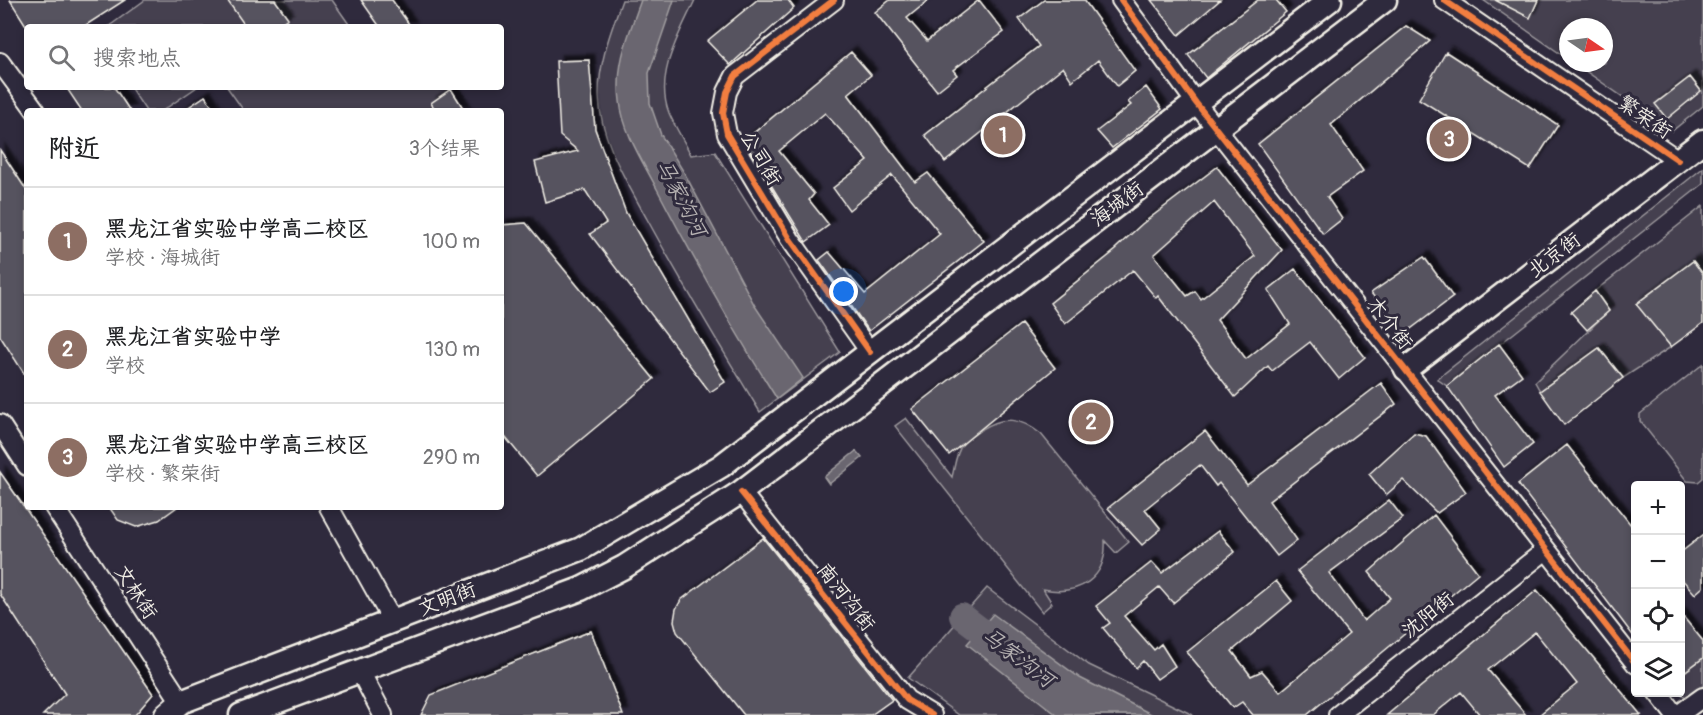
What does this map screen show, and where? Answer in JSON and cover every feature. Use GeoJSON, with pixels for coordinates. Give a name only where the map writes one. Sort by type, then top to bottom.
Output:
{"type":"FeatureCollection","features":[{"type":"Feature","properties":{"kind":"main road","name":"海城街"},"geometry":{"type":"LineString","coordinates":[[832,382],[1330,0]]}},
{"type":"Feature","properties":{"kind":"main road","name":"海城街"},"geometry":{"type":"LineString","coordinates":[[741,492],[1385,0]]}},
{"type":"Feature","properties":{"kind":"main road","name":"北京街"},"geometry":{"type":"LineString","coordinates":[[1406,369],[1703,141]]}},
{"type":"Feature","properties":{"kind":"main road","name":"文明街"},"geometry":{"type":"LineString","coordinates":[[173,708],[392,620],[581,549],[721,466],[832,382]]}},
{"type":"Feature","properties":{"kind":"main road","name":"文明街"},"geometry":{"type":"LineString","coordinates":[[241,715],[581,589],[624,567],[741,492]]}},
{"type":"Feature","properties":{"kind":"street","name":"公司街"},"geometry":{"type":"LineString","coordinates":[[834,0],[735,76],[727,92],[723,112],[727,134],[790,239],[870,352]]}},
{"type":"Feature","properties":{"kind":"street","name":"木介街"},"geometry":{"type":"LineString","coordinates":[[1121,0],[1216,129],[1631,659]]}},
{"type":"Feature","properties":{"kind":"street","name":"繁荣街"},"geometry":{"type":"LineString","coordinates":[[1444,0],[1678,160]]}},
{"type":"Feature","properties":{"kind":"street"},"geometry":{"type":"LineString","coordinates":[[0,62],[34,108]]}},
{"type":"Feature","properties":{"kind":"street"},"geometry":{"type":"LineString","coordinates":[[0,424],[24,461]]}},
{"type":"Feature","properties":{"kind":"street","name":"南河沟街"},"geometry":{"type":"LineString","coordinates":[[741,492],[907,700],[932,715]]}},
{"type":"Feature","properties":{"kind":"street","name":"文林街"},"geometry":{"type":"LineString","coordinates":[[56,510],[173,708]]}},
{"type":"Feature","properties":{"kind":"street"},"geometry":{"type":"LineString","coordinates":[[330,510],[392,620]]}},
{"type":"Feature","properties":{"kind":"street","name":"沈阳街"},"geometry":{"type":"LineString","coordinates":[[1338,715],[1546,550]]}},
{"type":"Feature","properties":{"kind":"street"},"geometry":{"type":"LineString","coordinates":[[360,671],[383,715]]}},
{"type":"Feature","properties":{"kind":"street"},"geometry":{"type":"LineString","coordinates":[[1661,697],[1677,715],[1703,697]]}},
{"type":"Feature","properties":{"kind":"shaded area"},"geometry":{"type":"Polygon","coordinates":[[[145,0],[332,0],[349,24],[112,24],[145,0]]]}},
{"type":"Feature","properties":{"kind":"shaded area"},"geometry":{"type":"Polygon","coordinates":[[[622,0],[695,0],[676,40],[667,69],[665,99],[669,113],[691,155],[715,152],[840,352],[760,412],[661,244],[609,145],[601,113],[599,85],[606,48],[622,0]]]}},
{"type":"Feature","properties":{"kind":"shaded area"},"geometry":{"type":"Polygon","coordinates":[[[1483,0],[1703,0],[1703,106],[1672,131],[1587,72],[1613,72],[1613,18],[1559,18],[1559,53],[1483,0]]]}},
{"type":"Feature","properties":{"kind":"shaded area"},"geometry":{"type":"Polygon","coordinates":[[[132,90],[193,90],[166,108],[144,108],[132,90]]]}},
{"type":"Feature","properties":{"kind":"shaded area"},"geometry":{"type":"Polygon","coordinates":[[[229,90],[450,90],[431,103],[434,108],[242,108],[229,90]]]}},
{"type":"Feature","properties":{"kind":"shaded area"},"geometry":{"type":"Polygon","coordinates":[[[1703,168],[1703,184],[1447,386],[1437,379],[1703,168]]]}},
{"type":"Feature","properties":{"kind":"shaded area"},"geometry":{"type":"Polygon","coordinates":[[[1703,206],[1703,274],[1693,261],[1636,304],[1671,347],[1623,378],[1599,348],[1540,391],[1535,382],[1609,311],[1595,291],[1703,206]]]}},
{"type":"Feature","properties":{"kind":"shaded area"},"geometry":{"type":"Polygon","coordinates":[[[1703,364],[1703,478],[1698,482],[1687,481],[1640,421],[1640,414],[1703,364]]]}},
{"type":"Feature","properties":{"kind":"shaded area"},"geometry":{"type":"Polygon","coordinates":[[[906,418],[952,477],[957,457],[964,443],[989,425],[1012,420],[1034,429],[1041,434],[1129,542],[1116,553],[1105,541],[1101,566],[1096,575],[1079,587],[1056,591],[1043,589],[1052,603],[1042,612],[895,426],[906,418]]]}},
{"type":"Feature","properties":{"kind":"shaded area"},"geometry":{"type":"Polygon","coordinates":[[[987,588],[1089,665],[1193,715],[959,715],[908,678],[987,588]]]}},
{"type":"Feature","properties":{"kind":"shaded area"},"geometry":{"type":"Polygon","coordinates":[[[1703,658],[1703,686],[1687,698],[1685,697],[1685,672],[1703,658]]]}},
{"type":"Feature","properties":{"kind":"water"},"geometry":{"type":"Polygon","coordinates":[[[641,0],[674,0],[649,73],[650,103],[661,135],[685,174],[755,306],[803,378],[777,399],[700,269],[640,157],[625,124],[620,101],[619,74],[624,49],[641,0]]]}},
{"type":"Feature","properties":{"kind":"water"},"geometry":{"type":"Polygon","coordinates":[[[856,451],[862,458],[829,484],[824,477],[856,451]]]}},
{"type":"Feature","properties":{"kind":"water"},"geometry":{"type":"Polygon","coordinates":[[[993,614],[1080,678],[1153,715],[1057,715],[967,644],[993,614]]]}},
{"type":"Feature","properties":{"kind":"building"},"geometry":{"type":"Polygon","coordinates":[[[10,0],[125,0],[88,24],[25,24],[10,0]]]}},
{"type":"Feature","properties":{"kind":"building"},"geometry":{"type":"Polygon","coordinates":[[[227,0],[275,0],[288,18],[279,24],[244,24],[227,0]]]}},
{"type":"Feature","properties":{"kind":"building"},"geometry":{"type":"Polygon","coordinates":[[[361,0],[392,0],[409,24],[378,24],[361,0]]]}},
{"type":"Feature","properties":{"kind":"building"},"geometry":{"type":"Polygon","coordinates":[[[757,0],[788,0],[794,8],[730,65],[707,41],[757,0]]]}},
{"type":"Feature","properties":{"kind":"building"},"geometry":{"type":"Polygon","coordinates":[[[890,0],[929,0],[907,18],[927,41],[979,0],[1004,32],[953,70],[957,75],[937,91],[875,12],[890,0]]]}},
{"type":"Feature","properties":{"kind":"building"},"geometry":{"type":"Polygon","coordinates":[[[1044,0],[1084,0],[1135,71],[1117,86],[1098,60],[1072,81],[1063,67],[945,162],[925,135],[1039,46],[1019,19],[1044,0]]]}},
{"type":"Feature","properties":{"kind":"building"},"geometry":{"type":"Polygon","coordinates":[[[1151,0],[1220,0],[1179,35],[1151,0]]]}},
{"type":"Feature","properties":{"kind":"building"},"geometry":{"type":"Polygon","coordinates":[[[1258,0],[1276,0],[1286,12],[1206,78],[1188,55],[1258,0]]]}},
{"type":"Feature","properties":{"kind":"building"},"geometry":{"type":"Polygon","coordinates":[[[1495,0],[1538,0],[1530,18],[1495,0]]]}},
{"type":"Feature","properties":{"kind":"building"},"geometry":{"type":"Polygon","coordinates":[[[1406,26],[1430,41],[1331,125],[1363,171],[1327,197],[1342,219],[1323,234],[1258,144],[1406,26]]]}},
{"type":"Feature","properties":{"kind":"building"},"geometry":{"type":"Polygon","coordinates":[[[851,52],[871,75],[848,94],[915,182],[928,173],[984,241],[869,331],[819,260],[829,252],[865,294],[940,234],[892,175],[849,210],[833,188],[868,161],[825,113],[779,151],[814,194],[809,200],[829,225],[806,242],[744,141],[851,52]]]}},
{"type":"Feature","properties":{"kind":"building"},"geometry":{"type":"Polygon","coordinates":[[[1446,52],[1558,125],[1530,169],[1419,99],[1446,52]]]}},
{"type":"Feature","properties":{"kind":"building"},"geometry":{"type":"Polygon","coordinates":[[[589,60],[595,129],[626,213],[725,382],[710,392],[590,234],[606,223],[585,190],[545,202],[535,162],[578,151],[560,136],[556,61],[589,60]]]}},
{"type":"Feature","properties":{"kind":"building"},"geometry":{"type":"Polygon","coordinates":[[[1690,77],[1701,91],[1667,119],[1655,104],[1690,77]]]}},
{"type":"Feature","properties":{"kind":"building"},"geometry":{"type":"Polygon","coordinates":[[[1146,87],[1162,109],[1112,148],[1097,131],[1131,105],[1128,102],[1146,87]]]}},
{"type":"Feature","properties":{"kind":"building"},"geometry":{"type":"Polygon","coordinates":[[[68,90],[116,90],[128,108],[80,108],[68,90]]]}},
{"type":"Feature","properties":{"kind":"building"},"geometry":{"type":"Polygon","coordinates":[[[452,90],[463,108],[434,108],[431,103],[452,90]]]}},
{"type":"Feature","properties":{"kind":"building"},"geometry":{"type":"Polygon","coordinates":[[[205,96],[213,108],[187,108],[205,96]]]}},
{"type":"Feature","properties":{"kind":"building"},"geometry":{"type":"Polygon","coordinates":[[[0,150],[24,186],[24,373],[0,336],[0,150]]]}},
{"type":"Feature","properties":{"kind":"building"},"geometry":{"type":"Polygon","coordinates":[[[1217,167],[1282,250],[1217,320],[1246,359],[1290,324],[1268,290],[1295,269],[1365,357],[1339,379],[1310,342],[1272,371],[1268,366],[1235,397],[1158,296],[1156,298],[1133,270],[1065,324],[1050,303],[1116,250],[1142,224],[1217,167]],[[1214,202],[1154,255],[1187,296],[1195,291],[1201,299],[1255,256],[1214,202]]]}},
{"type":"Feature","properties":{"kind":"building"},"geometry":{"type":"Polygon","coordinates":[[[526,223],[654,379],[537,476],[504,436],[504,225],[526,223]]]}},
{"type":"Feature","properties":{"kind":"building"},"geometry":{"type":"Polygon","coordinates":[[[1424,257],[1453,297],[1404,334],[1371,293],[1424,257]]]}},
{"type":"Feature","properties":{"kind":"building"},"geometry":{"type":"Polygon","coordinates":[[[1693,261],[1703,274],[1703,323],[1671,347],[1636,304],[1693,261]]]}},
{"type":"Feature","properties":{"kind":"building"},"geometry":{"type":"Polygon","coordinates":[[[1595,291],[1609,311],[1587,330],[1571,312],[1595,291]]]}},
{"type":"Feature","properties":{"kind":"building"},"geometry":{"type":"Polygon","coordinates":[[[1021,324],[1055,368],[949,455],[912,409],[1021,324]]]}},
{"type":"Feature","properties":{"kind":"building"},"geometry":{"type":"Polygon","coordinates":[[[1499,344],[1522,375],[1495,395],[1533,444],[1504,467],[1447,386],[1499,344]]]}},
{"type":"Feature","properties":{"kind":"building"},"geometry":{"type":"Polygon","coordinates":[[[1599,348],[1623,378],[1564,425],[1540,391],[1599,348]]]}},
{"type":"Feature","properties":{"kind":"building"},"geometry":{"type":"Polygon","coordinates":[[[1381,383],[1396,404],[1269,501],[1297,540],[1277,556],[1219,483],[1216,486],[1200,465],[1145,509],[1161,529],[1142,545],[1108,508],[1205,431],[1247,485],[1381,383]]]}},
{"type":"Feature","properties":{"kind":"building"},"geometry":{"type":"Polygon","coordinates":[[[1414,433],[1426,436],[1466,492],[1437,513],[1403,480],[1386,495],[1369,474],[1414,433]]]}},
{"type":"Feature","properties":{"kind":"building"},"geometry":{"type":"Polygon","coordinates":[[[1567,445],[1631,525],[1631,633],[1518,484],[1567,445]]]}},
{"type":"Feature","properties":{"kind":"building"},"geometry":{"type":"Polygon","coordinates":[[[0,472],[24,510],[153,694],[135,715],[43,715],[65,694],[0,594],[0,472]]]}},
{"type":"Feature","properties":{"kind":"building"},"geometry":{"type":"Polygon","coordinates":[[[1389,500],[1403,518],[1329,573],[1364,621],[1390,598],[1369,572],[1434,515],[1478,573],[1307,715],[1253,715],[1242,702],[1233,708],[1187,652],[1276,581],[1292,601],[1232,651],[1251,676],[1262,671],[1280,692],[1349,634],[1297,571],[1389,500]]]}},
{"type":"Feature","properties":{"kind":"building"},"geometry":{"type":"Polygon","coordinates":[[[111,510],[173,510],[159,520],[136,527],[118,520],[111,510]]]}},
{"type":"Feature","properties":{"kind":"building"},"geometry":{"type":"Polygon","coordinates":[[[1218,531],[1235,552],[1173,603],[1159,587],[1124,616],[1154,650],[1161,644],[1175,666],[1157,679],[1143,661],[1136,668],[1103,628],[1110,623],[1096,606],[1152,562],[1162,573],[1218,531]]]}},
{"type":"Feature","properties":{"kind":"building"},"geometry":{"type":"Polygon","coordinates":[[[1703,535],[1703,587],[1695,594],[1685,583],[1685,549],[1703,535]]]}},
{"type":"Feature","properties":{"kind":"building"},"geometry":{"type":"Polygon","coordinates":[[[763,538],[892,700],[871,715],[744,715],[677,632],[674,621],[676,609],[681,600],[763,538]]]}},
{"type":"Feature","properties":{"kind":"building"},"geometry":{"type":"Polygon","coordinates":[[[1537,590],[1641,715],[1539,715],[1577,684],[1535,632],[1488,670],[1526,715],[1480,715],[1461,692],[1433,715],[1387,715],[1537,590]]]}},
{"type":"Feature","properties":{"kind":"building"},"geometry":{"type":"Polygon","coordinates":[[[1685,619],[1703,641],[1703,658],[1685,671],[1685,619]]]}},
{"type":"Feature","properties":{"kind":"building"},"geometry":{"type":"Polygon","coordinates":[[[591,631],[623,715],[421,715],[431,695],[591,631]]]}},
{"type":"Feature","properties":{"kind":"waterway","name":"马家沟河"},"geometry":{"type":"LineString","coordinates":[[962,616],[1008,651]]}},
{"type":"Feature","properties":{"kind":"cycle path"},"geometry":{"type":"LineString","coordinates":[[834,0],[735,76],[727,92],[723,113],[727,134],[790,239],[870,352]]}},
{"type":"Feature","properties":{"kind":"cycle path"},"geometry":{"type":"LineString","coordinates":[[1121,0],[1196,103],[1631,658]]}},
{"type":"Feature","properties":{"kind":"cycle path"},"geometry":{"type":"LineString","coordinates":[[1444,0],[1678,160]]}},
{"type":"Feature","properties":{"kind":"cycle path"},"geometry":{"type":"LineString","coordinates":[[741,492],[907,700],[932,715]]}},
{"type":"Feature","properties":{"kind":"place","name":"黑龙江省实验中学高二校区"},"geometry":{"type":"Point","coordinates":[1003,135]}},
{"type":"Feature","properties":{"kind":"place","name":"黑龙江省实验中学高三校区"},"geometry":{"type":"Point","coordinates":[1449,139]}},
{"type":"Feature","properties":{"kind":"place","name":"黑龙江省实验中学"},"geometry":{"type":"Point","coordinates":[1091,422]}}]}
